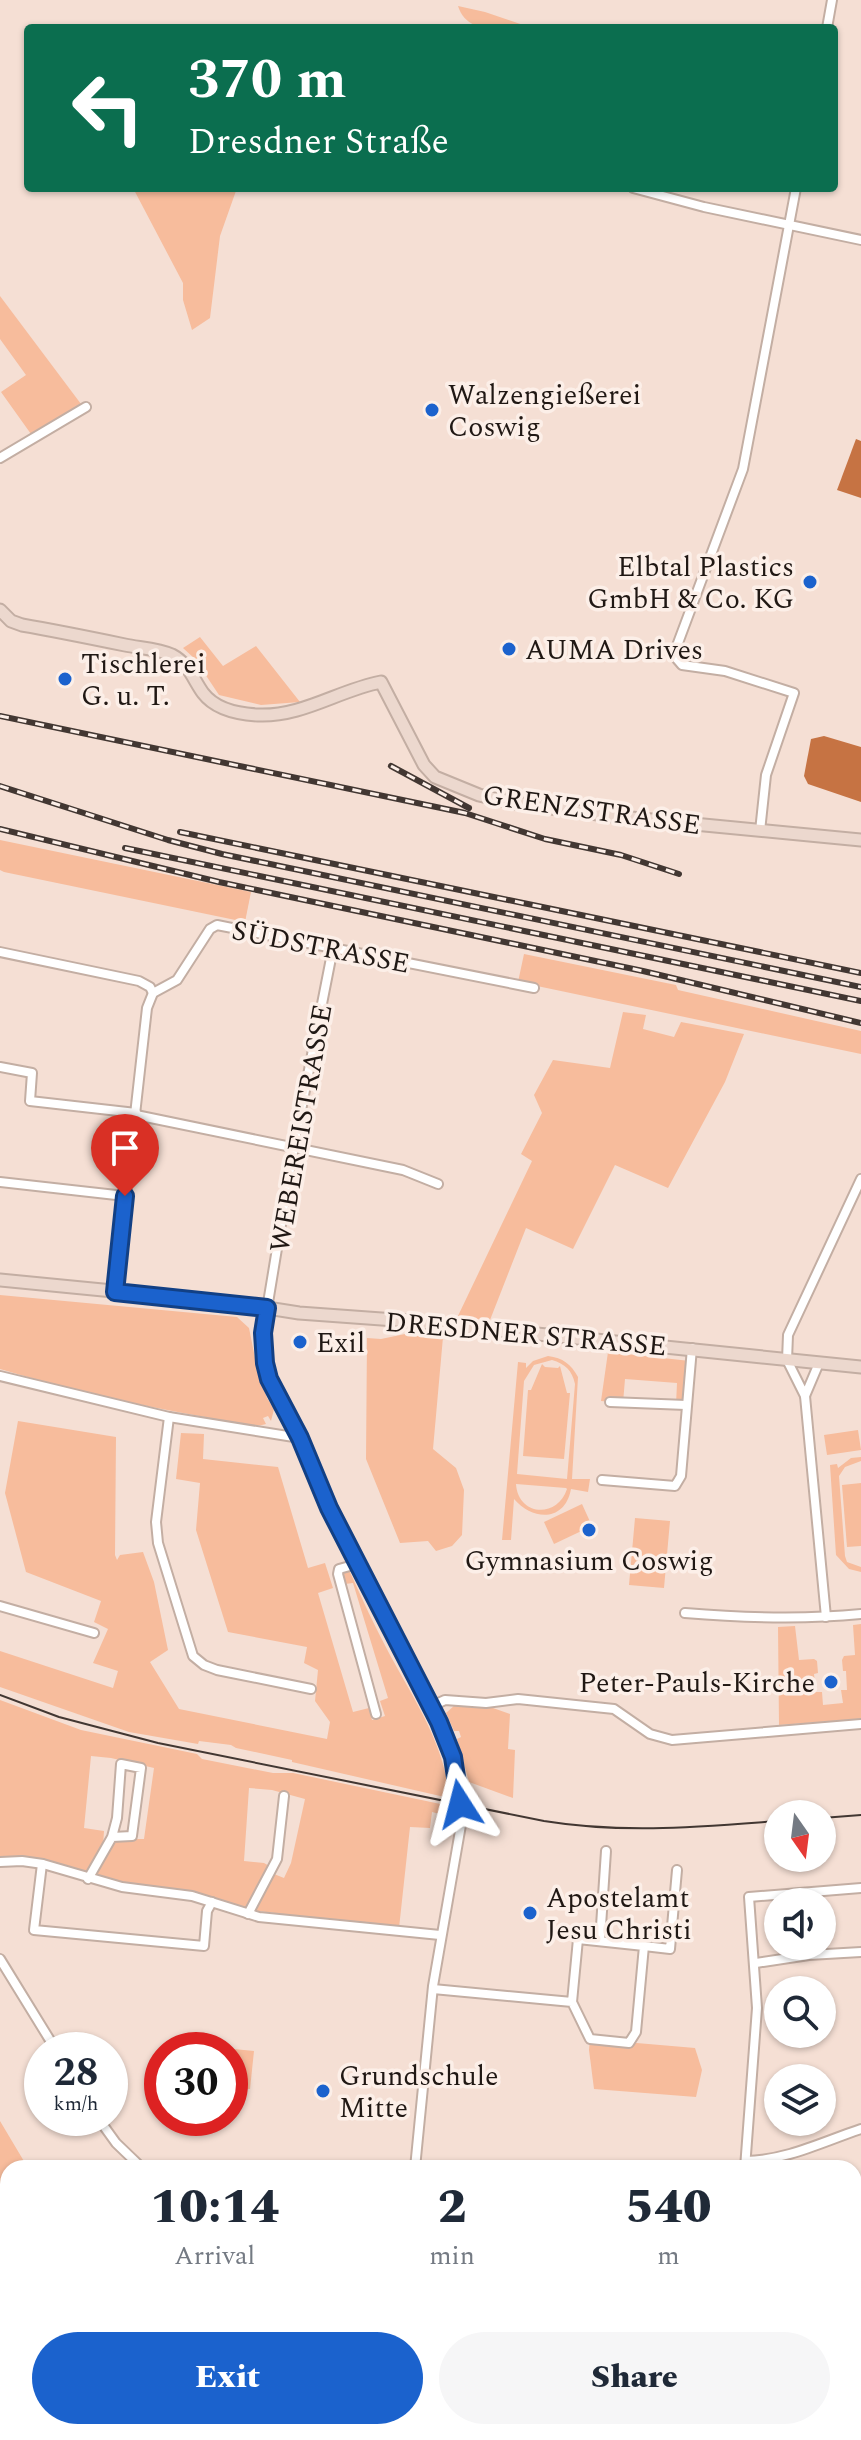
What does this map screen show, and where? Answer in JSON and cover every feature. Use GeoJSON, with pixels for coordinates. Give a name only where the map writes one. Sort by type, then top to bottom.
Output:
{"type":"FeatureCollection","features":[{"type":"Feature","properties":{"kind":"street"},"geometry":{"type":"LineString","coordinates":[[828,24],[832,0]]}},
{"type":"Feature","properties":{"kind":"street"},"geometry":{"type":"LineString","coordinates":[[648,192],[861,240]]}},
{"type":"Feature","properties":{"kind":"street"},"geometry":{"type":"LineString","coordinates":[[760,831],[766,775],[794,693],[725,671],[682,665],[676,658],[678,642],[743,469],[795,192]]}},
{"type":"Feature","properties":{"kind":"street"},"geometry":{"type":"LineString","coordinates":[[0,458],[86,407]]}},
{"type":"Feature","properties":{"kind":"street","name":"GRENZSTRASSE"},"geometry":{"type":"LineString","coordinates":[[0,610],[11,621],[22,625],[171,654],[193,673],[203,693],[216,706],[256,715],[309,707],[361,686],[381,682],[424,765],[435,777],[479,795],[513,803],[861,840]]}},
{"type":"Feature","properties":{"kind":"street","name":"SÜDSTRASSE"},"geometry":{"type":"LineString","coordinates":[[153,993],[177,980],[204,935],[217,925],[534,988]]}},
{"type":"Feature","properties":{"kind":"street","name":"WEBEREISTRASSE"},"geometry":{"type":"LineString","coordinates":[[333,948],[294,1146],[267,1308],[263,1333],[265,1363],[269,1379],[300,1438],[329,1508],[432,1706],[453,1757],[460,1792],[461,1825],[440,1935],[416,2160]]}},
{"type":"Feature","properties":{"kind":"street"},"geometry":{"type":"LineString","coordinates":[[0,952],[139,981],[150,987],[153,993],[147,1008],[115,1292]]}},
{"type":"Feature","properties":{"kind":"street"},"geometry":{"type":"LineString","coordinates":[[0,1067],[32,1073],[30,1101],[136,1114],[294,1146],[403,1170],[438,1184]]}},
{"type":"Feature","properties":{"kind":"street"},"geometry":{"type":"LineString","coordinates":[[826,1617],[805,1396],[787,1360],[788,1335],[861,1179]]}},
{"type":"Feature","properties":{"kind":"street"},"geometry":{"type":"LineString","coordinates":[[0,1182],[125,1196]]}},
{"type":"Feature","properties":{"kind":"street","name":"DRESDNER STRASSE"},"geometry":{"type":"LineString","coordinates":[[0,1280],[861,1367]]}},
{"type":"Feature","properties":{"kind":"street"},"geometry":{"type":"LineString","coordinates":[[602,1480],[675,1486],[681,1476],[692,1348]]}},
{"type":"Feature","properties":{"kind":"street"},"geometry":{"type":"LineString","coordinates":[[805,1396],[819,1363]]}},
{"type":"Feature","properties":{"kind":"street"},"geometry":{"type":"LineString","coordinates":[[0,1376],[169,1417],[300,1438]]}},
{"type":"Feature","properties":{"kind":"street"},"geometry":{"type":"LineString","coordinates":[[610,1402],[686,1405]]}},
{"type":"Feature","properties":{"kind":"street"},"geometry":{"type":"LineString","coordinates":[[169,1417],[156,1522],[158,1543],[193,1656],[217,1670],[311,1689]]}},
{"type":"Feature","properties":{"kind":"street"},"geometry":{"type":"LineString","coordinates":[[357,1564],[339,1569],[338,1574],[376,1714]]}},
{"type":"Feature","properties":{"kind":"street"},"geometry":{"type":"LineString","coordinates":[[0,1606],[94,1633]]}},
{"type":"Feature","properties":{"kind":"street"},"geometry":{"type":"LineString","coordinates":[[685,1613],[761,1620],[861,1614]]}},
{"type":"Feature","properties":{"kind":"street"},"geometry":{"type":"LineString","coordinates":[[432,1706],[445,1700],[486,1703],[518,1699],[614,1709],[650,1734],[672,1740],[861,1724]]}},
{"type":"Feature","properties":{"kind":"street"},"geometry":{"type":"LineString","coordinates":[[88,1879],[112,1837],[117,1818],[121,1764],[141,1768],[132,1836],[112,1837]]}},
{"type":"Feature","properties":{"kind":"street"},"geometry":{"type":"LineString","coordinates":[[248,1914],[277,1859],[284,1796]]}},
{"type":"Feature","properties":{"kind":"street"},"geometry":{"type":"LineString","coordinates":[[600,1941],[606,1851]]}},
{"type":"Feature","properties":{"kind":"street"},"geometry":{"type":"LineString","coordinates":[[0,1862],[42,1864],[122,1887],[192,1896],[259,1917],[440,1935]]}},
{"type":"Feature","properties":{"kind":"street"},"geometry":{"type":"LineString","coordinates":[[42,1864],[34,1930],[204,1946],[207,1911],[212,1902]]}},
{"type":"Feature","properties":{"kind":"street"},"geometry":{"type":"LineString","coordinates":[[644,1946],[636,2032],[629,2043],[590,2039],[572,2002],[578,1939],[600,1941],[644,1946],[670,1949],[677,1870]]}},
{"type":"Feature","properties":{"kind":"street"},"geometry":{"type":"LineString","coordinates":[[746,2160],[757,2008],[749,1897],[861,1888]]}},
{"type":"Feature","properties":{"kind":"street"},"geometry":{"type":"LineString","coordinates":[[756,1963],[809,1955],[861,1952]]}},
{"type":"Feature","properties":{"kind":"street"},"geometry":{"type":"LineString","coordinates":[[0,1959],[45,2032]]}},
{"type":"Feature","properties":{"kind":"street"},"geometry":{"type":"LineString","coordinates":[[433,1989],[572,2002]]}},
{"type":"Feature","properties":{"kind":"street"},"geometry":{"type":"LineString","coordinates":[[773,2160],[861,2129]]}},
{"type":"Feature","properties":{"kind":"street"},"geometry":{"type":"LineString","coordinates":[[111,2136],[134,2160]]}},
{"type":"Feature","properties":{"kind":"shaded area"},"geometry":{"type":"Polygon","coordinates":[[[458,6],[520,24],[472,24],[458,6]]]}},
{"type":"Feature","properties":{"kind":"shaded area"},"geometry":{"type":"Polygon","coordinates":[[[135,192],[236,192],[220,236],[210,318],[192,330],[183,300],[183,283],[135,192]]]}},
{"type":"Feature","properties":{"kind":"shaded area"},"geometry":{"type":"Polygon","coordinates":[[[0,296],[81,404],[31,434],[1,392],[26,375],[0,339],[0,296]]]}},
{"type":"Feature","properties":{"kind":"shaded area"},"geometry":{"type":"Polygon","coordinates":[[[856,439],[861,441],[861,498],[837,490],[856,439]]]}},
{"type":"Feature","properties":{"kind":"shaded area"},"geometry":{"type":"Polygon","coordinates":[[[200,637],[223,666],[256,646],[300,702],[261,705],[219,695],[195,659],[183,648],[200,637]]]}},
{"type":"Feature","properties":{"kind":"shaded area"},"geometry":{"type":"Polygon","coordinates":[[[824,736],[861,747],[861,802],[808,784],[804,776],[811,739],[824,736]]]}},
{"type":"Feature","properties":{"kind":"shaded area"},"geometry":{"type":"Polygon","coordinates":[[[0,840],[251,892],[245,922],[4,872],[0,870],[0,840]]]}},
{"type":"Feature","properties":{"kind":"shaded area"},"geometry":{"type":"Polygon","coordinates":[[[524,954],[676,985],[678,990],[861,1031],[861,1054],[518,982],[524,954]]]}},
{"type":"Feature","properties":{"kind":"shaded area"},"geometry":{"type":"Polygon","coordinates":[[[623,1012],[646,1015],[643,1029],[674,1037],[681,1022],[744,1034],[725,1082],[668,1188],[615,1165],[573,1249],[526,1228],[490,1320],[457,1318],[532,1161],[521,1154],[542,1113],[534,1095],[553,1060],[610,1068],[623,1012]]]}},
{"type":"Feature","properties":{"kind":"shaded area"},"geometry":{"type":"Polygon","coordinates":[[[0,1295],[237,1317],[249,1328],[257,1368],[274,1409],[271,1421],[268,1416],[263,1418],[266,1424],[236,1424],[102,1396],[0,1369],[0,1295]]]}},
{"type":"Feature","properties":{"kind":"shaded area"},"geometry":{"type":"Polygon","coordinates":[[[405,1334],[443,1337],[433,1449],[456,1468],[464,1490],[462,1535],[452,1546],[436,1551],[428,1541],[400,1543],[366,1459],[367,1338],[381,1339],[405,1334]]]}},
{"type":"Feature","properties":{"kind":"shaded area"},"geometry":{"type":"Polygon","coordinates":[[[608,1352],[690,1361],[686,1405],[676,1405],[677,1383],[625,1379],[623,1403],[601,1401],[608,1352]]]}},
{"type":"Feature","properties":{"kind":"shaded area"},"geometry":{"type":"Polygon","coordinates":[[[548,1356],[558,1358],[569,1365],[578,1377],[572,1479],[590,1479],[588,1492],[571,1489],[562,1508],[547,1515],[530,1511],[514,1499],[511,1540],[502,1540],[518,1362],[526,1363],[526,1368],[533,1361],[548,1356]],[[552,1360],[534,1365],[524,1381],[517,1474],[567,1479],[575,1384],[567,1368],[552,1360]],[[516,1484],[523,1502],[538,1510],[555,1505],[567,1489],[566,1488],[516,1484]]]}},
{"type":"Feature","properties":{"kind":"shaded area"},"geometry":{"type":"Polygon","coordinates":[[[542,1364],[545,1367],[560,1366],[567,1393],[570,1393],[564,1459],[523,1456],[528,1390],[531,1390],[542,1364]]]}},
{"type":"Feature","properties":{"kind":"shaded area"},"geometry":{"type":"Polygon","coordinates":[[[18,1421],[116,1437],[115,1555],[117,1560],[120,1555],[143,1552],[154,1582],[168,1650],[150,1662],[179,1709],[327,1739],[330,1722],[315,1701],[318,1670],[304,1663],[307,1647],[228,1632],[196,1530],[200,1483],[176,1479],[181,1433],[204,1434],[203,1459],[278,1467],[308,1568],[325,1563],[333,1588],[318,1593],[353,1712],[369,1708],[372,1720],[385,1716],[380,1701],[388,1698],[353,1583],[345,1584],[342,1572],[349,1570],[435,1742],[447,1779],[449,1798],[231,1745],[199,1741],[198,1744],[129,1732],[0,1687],[0,1651],[113,1688],[118,1671],[93,1663],[108,1629],[94,1622],[101,1601],[26,1572],[5,1493],[18,1421]]]}},
{"type":"Feature","properties":{"kind":"shaded area"},"geometry":{"type":"Polygon","coordinates":[[[858,1430],[861,1450],[827,1455],[824,1435],[858,1430]]]}},
{"type":"Feature","properties":{"kind":"shaded area"},"geometry":{"type":"Polygon","coordinates":[[[861,1457],[861,1461],[845,1467],[839,1476],[845,1556],[847,1562],[861,1567],[861,1572],[849,1569],[836,1555],[830,1465],[837,1464],[838,1468],[851,1458],[861,1457]]]}},
{"type":"Feature","properties":{"kind":"shaded area"},"geometry":{"type":"Polygon","coordinates":[[[861,1483],[861,1546],[847,1547],[842,1485],[861,1483]]]}},
{"type":"Feature","properties":{"kind":"shaded area"},"geometry":{"type":"Polygon","coordinates":[[[582,1504],[592,1526],[554,1544],[544,1522],[582,1504]]]}},
{"type":"Feature","properties":{"kind":"shaded area"},"geometry":{"type":"Polygon","coordinates":[[[635,1518],[670,1521],[664,1588],[629,1585],[635,1518]]]}},
{"type":"Feature","properties":{"kind":"shaded area"},"geometry":{"type":"Polygon","coordinates":[[[861,1624],[861,1719],[779,1725],[778,1627],[795,1626],[799,1660],[817,1661],[818,1673],[814,1674],[816,1692],[822,1692],[823,1705],[843,1703],[841,1690],[847,1690],[842,1660],[844,1656],[855,1655],[853,1625],[861,1624]]]}},
{"type":"Feature","properties":{"kind":"shaded area"},"geometry":{"type":"Polygon","coordinates":[[[0,1700],[81,1730],[197,1754],[202,1759],[273,1773],[293,1773],[450,1806],[451,1817],[432,1812],[430,1828],[410,1827],[399,1928],[249,1910],[123,1887],[44,1865],[0,1861],[0,1700]],[[91,1756],[84,1828],[104,1831],[103,1846],[126,1839],[144,1839],[154,1768],[91,1756]],[[249,1788],[244,1861],[264,1863],[271,1867],[269,1872],[284,1878],[291,1863],[305,1799],[272,1790],[249,1788]]]}},
{"type":"Feature","properties":{"kind":"shaded area"},"geometry":{"type":"Polygon","coordinates":[[[455,1705],[493,1708],[510,1714],[508,1749],[515,1750],[513,1798],[469,1782],[457,1739],[461,1737],[459,1731],[454,1731],[446,1713],[455,1705]]]}},
{"type":"Feature","properties":{"kind":"shaded area"},"geometry":{"type":"Polygon","coordinates":[[[590,2039],[695,2048],[702,2070],[696,2097],[594,2089],[590,2039]]]}},
{"type":"Feature","properties":{"kind":"shaded area"},"geometry":{"type":"Polygon","coordinates":[[[248,2050],[254,2051],[248,2089],[248,2050]]]}},
{"type":"Feature","properties":{"kind":"shaded area"},"geometry":{"type":"Polygon","coordinates":[[[0,2121],[23,2160],[0,2160],[0,2121]]]}},
{"type":"Feature","properties":{"kind":"tram line"},"geometry":{"type":"LineString","coordinates":[[0,1695],[59,1717],[158,1743],[544,1821],[632,1828],[764,1822]]}},
{"type":"Feature","properties":{"kind":"tram line"},"geometry":{"type":"LineString","coordinates":[[836,1817],[861,1815]]}},
{"type":"Feature","properties":{"kind":"railway"},"geometry":{"type":"LineString","coordinates":[[0,716],[465,813],[545,839],[621,855],[679,874]]}},
{"type":"Feature","properties":{"kind":"railway"},"geometry":{"type":"LineString","coordinates":[[391,766],[469,808]]}},
{"type":"Feature","properties":{"kind":"railway"},"geometry":{"type":"LineString","coordinates":[[0,786],[168,840],[222,854],[861,987]]}},
{"type":"Feature","properties":{"kind":"railway"},"geometry":{"type":"LineString","coordinates":[[0,829],[219,882],[643,971],[861,1023]]}},
{"type":"Feature","properties":{"kind":"railway"},"geometry":{"type":"LineString","coordinates":[[180,832],[861,973]]}},
{"type":"Feature","properties":{"kind":"railway"},"geometry":{"type":"LineString","coordinates":[[125,848],[861,1001]]}},
{"type":"Feature","properties":{"kind":"place","name":"Walzengießerei Coswig"},"geometry":{"type":"Point","coordinates":[432,410]}},
{"type":"Feature","properties":{"kind":"place","name":"Elbtal Plastics GmbH & Co. KG"},"geometry":{"type":"Point","coordinates":[810,582]}},
{"type":"Feature","properties":{"kind":"place","name":"AUMA Drives"},"geometry":{"type":"Point","coordinates":[509,649]}},
{"type":"Feature","properties":{"kind":"place","name":"Tischlerei G. u. T."},"geometry":{"type":"Point","coordinates":[65,679]}},
{"type":"Feature","properties":{"kind":"place","name":"Exil"},"geometry":{"type":"Point","coordinates":[300,1342]}},
{"type":"Feature","properties":{"kind":"place","name":"Gymnasium Coswig"},"geometry":{"type":"Point","coordinates":[589,1530]}},
{"type":"Feature","properties":{"kind":"place","name":"Peter-Pauls-Kirche"},"geometry":{"type":"Point","coordinates":[831,1682]}},
{"type":"Feature","properties":{"kind":"place","name":"Apostelamt Jesu Christi"},"geometry":{"type":"Point","coordinates":[530,1913]}},
{"type":"Feature","properties":{"kind":"place","name":"Grundschule Mitte"},"geometry":{"type":"Point","coordinates":[323,2091]}},
{"type":"Feature","properties":{"kind":"route"},"geometry":{"type":"LineString","coordinates":[[125,1196],[115,1292],[267,1308],[263,1333],[269,1379],[300,1438],[329,1508],[432,1706],[453,1757],[460,1804]]}}]}
